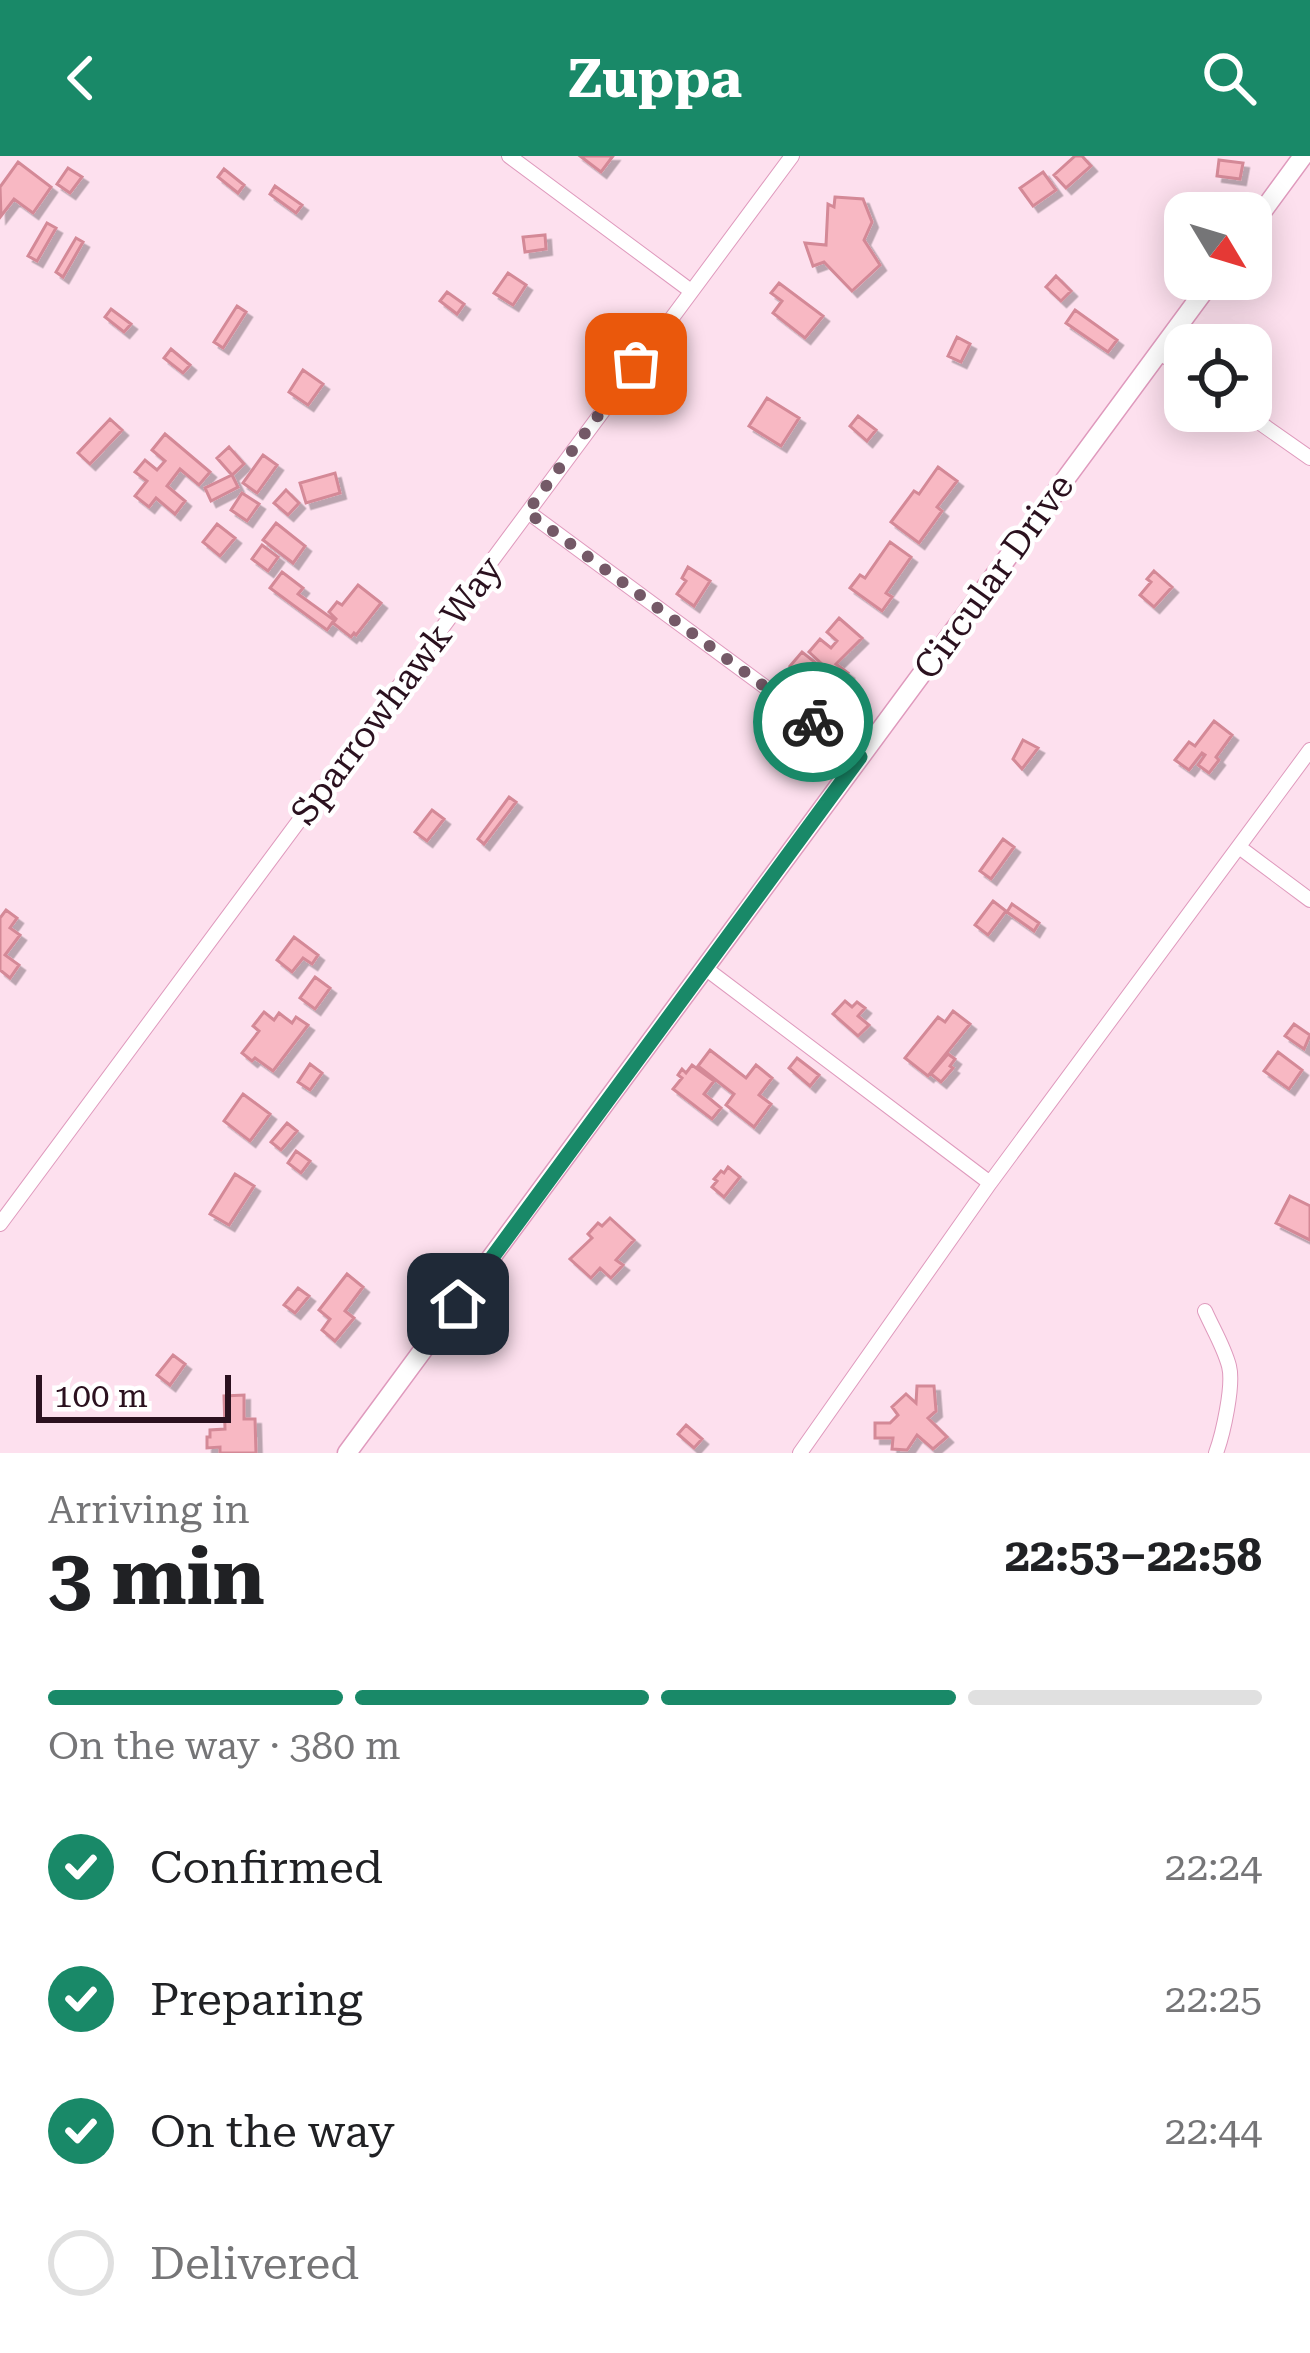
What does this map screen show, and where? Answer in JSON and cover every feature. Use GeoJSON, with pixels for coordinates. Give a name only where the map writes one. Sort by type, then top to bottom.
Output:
{"type":"FeatureCollection","features":[{"type":"Feature","properties":{"kind":"street"},"geometry":{"type":"LineString","coordinates":[[508,156],[691,291]]}},
{"type":"Feature","properties":{"kind":"street","name":"Sparrowhawk Way"},"geometry":{"type":"LineString","coordinates":[[0,1224],[792,156]]}},
{"type":"Feature","properties":{"kind":"street"},"geometry":{"type":"LineString","coordinates":[[1272,199],[1304,156]]}},
{"type":"Feature","properties":{"kind":"street","name":"Circular Drive"},"geometry":{"type":"LineString","coordinates":[[347,1453],[1197,300]]}},
{"type":"Feature","properties":{"kind":"street"},"geometry":{"type":"LineString","coordinates":[[1159,352],[1164,355]]}},
{"type":"Feature","properties":{"kind":"street"},"geometry":{"type":"LineString","coordinates":[[1272,431],[1310,458]]}},
{"type":"Feature","properties":{"kind":"street"},"geometry":{"type":"LineString","coordinates":[[527,512],[860,757]]}},
{"type":"Feature","properties":{"kind":"street"},"geometry":{"type":"LineString","coordinates":[[800,1453],[990,1183],[1310,750]]}},
{"type":"Feature","properties":{"kind":"street"},"geometry":{"type":"LineString","coordinates":[[1239,847],[1310,901]]}},
{"type":"Feature","properties":{"kind":"street"},"geometry":{"type":"LineString","coordinates":[[705,968],[990,1183]]}},
{"type":"Feature","properties":{"kind":"street"},"geometry":{"type":"LineString","coordinates":[[1205,1311],[1231,1379],[1216,1453]]}},
{"type":"Feature","properties":{"kind":"building"},"geometry":{"type":"Polygon","coordinates":[[[580,156],[613,156],[601,172],[580,156]]]}},
{"type":"Feature","properties":{"kind":"building"},"geometry":{"type":"Polygon","coordinates":[[[1075,156],[1082,156],[1091,166],[1066,188],[1054,175],[1075,156]]]}},
{"type":"Feature","properties":{"kind":"building"},"geometry":{"type":"Polygon","coordinates":[[[1219,160],[1243,163],[1240,179],[1217,176],[1219,160]]]}},
{"type":"Feature","properties":{"kind":"building"},"geometry":{"type":"Polygon","coordinates":[[[18,162],[51,187],[33,213],[14,199],[1,216],[0,187],[18,162]]]}},
{"type":"Feature","properties":{"kind":"building"},"geometry":{"type":"Polygon","coordinates":[[[68,168],[82,177],[70,193],[57,184],[68,168]]]}},
{"type":"Feature","properties":{"kind":"building"},"geometry":{"type":"Polygon","coordinates":[[[224,169],[244,185],[238,193],[218,177],[224,169]]]}},
{"type":"Feature","properties":{"kind":"building"},"geometry":{"type":"Polygon","coordinates":[[[1043,172],[1056,190],[1033,206],[1020,188],[1043,172]]]}},
{"type":"Feature","properties":{"kind":"building"},"geometry":{"type":"Polygon","coordinates":[[[275,186],[302,205],[296,213],[270,194],[275,186]]]}},
{"type":"Feature","properties":{"kind":"building"},"geometry":{"type":"Polygon","coordinates":[[[835,197],[863,199],[872,222],[864,240],[880,265],[852,291],[824,262],[813,266],[805,243],[826,245],[828,204],[834,207],[835,197]]]}},
{"type":"Feature","properties":{"kind":"building"},"geometry":{"type":"Polygon","coordinates":[[[47,223],[56,228],[37,261],[28,256],[47,223]]]}},
{"type":"Feature","properties":{"kind":"building"},"geometry":{"type":"Polygon","coordinates":[[[545,235],[546,249],[525,252],[523,237],[545,235]]]}},
{"type":"Feature","properties":{"kind":"building"},"geometry":{"type":"Polygon","coordinates":[[[76,238],[83,242],[63,277],[56,272],[76,238]]]}},
{"type":"Feature","properties":{"kind":"building"},"geometry":{"type":"Polygon","coordinates":[[[508,273],[526,285],[513,305],[494,293],[508,273]]]}},
{"type":"Feature","properties":{"kind":"building"},"geometry":{"type":"Polygon","coordinates":[[[1056,276],[1071,291],[1061,301],[1046,287],[1056,276]]]}},
{"type":"Feature","properties":{"kind":"building"},"geometry":{"type":"Polygon","coordinates":[[[779,283],[823,316],[805,338],[773,313],[782,301],[771,293],[779,283]]]}},
{"type":"Feature","properties":{"kind":"building"},"geometry":{"type":"Polygon","coordinates":[[[447,292],[464,304],[457,314],[440,301],[447,292]]]}},
{"type":"Feature","properties":{"kind":"building"},"geometry":{"type":"Polygon","coordinates":[[[237,306],[246,312],[223,348],[214,342],[237,306]]]}},
{"type":"Feature","properties":{"kind":"building"},"geometry":{"type":"Polygon","coordinates":[[[111,309],[131,324],[124,332],[105,317],[111,309]]]}},
{"type":"Feature","properties":{"kind":"building"},"geometry":{"type":"Polygon","coordinates":[[[1075,310],[1117,340],[1108,352],[1066,323],[1075,310]]]}},
{"type":"Feature","properties":{"kind":"building"},"geometry":{"type":"Polygon","coordinates":[[[957,337],[970,344],[961,362],[948,356],[957,337]]]}},
{"type":"Feature","properties":{"kind":"building"},"geometry":{"type":"Polygon","coordinates":[[[171,349],[190,365],[183,373],[164,358],[171,349]]]}},
{"type":"Feature","properties":{"kind":"building"},"geometry":{"type":"Polygon","coordinates":[[[303,370],[323,384],[308,405],[289,392],[303,370]]]}},
{"type":"Feature","properties":{"kind":"building"},"geometry":{"type":"Polygon","coordinates":[[[767,398],[799,418],[781,446],[749,426],[767,398]]]}},
{"type":"Feature","properties":{"kind":"building"},"geometry":{"type":"Polygon","coordinates":[[[858,416],[876,430],[867,441],[850,426],[858,416]]]}},
{"type":"Feature","properties":{"kind":"building"},"geometry":{"type":"Polygon","coordinates":[[[110,419],[122,430],[90,464],[78,453],[110,419]]]}},
{"type":"Feature","properties":{"kind":"building"},"geometry":{"type":"Polygon","coordinates":[[[165,434],[210,472],[199,485],[180,469],[167,486],[185,501],[175,514],[156,498],[149,507],[135,496],[147,481],[135,472],[145,460],[157,470],[165,461],[152,450],[165,434]]]}},
{"type":"Feature","properties":{"kind":"building"},"geometry":{"type":"Polygon","coordinates":[[[229,447],[244,464],[232,475],[217,458],[229,447]]]}},
{"type":"Feature","properties":{"kind":"building"},"geometry":{"type":"Polygon","coordinates":[[[263,455],[277,465],[257,493],[243,483],[263,455]]]}},
{"type":"Feature","properties":{"kind":"building"},"geometry":{"type":"Polygon","coordinates":[[[938,467],[957,481],[919,543],[891,522],[938,467]]]}},
{"type":"Feature","properties":{"kind":"building"},"geometry":{"type":"Polygon","coordinates":[[[335,473],[340,493],[306,503],[300,483],[335,473]]]}},
{"type":"Feature","properties":{"kind":"building"},"geometry":{"type":"Polygon","coordinates":[[[232,475],[238,487],[211,501],[205,488],[232,475]]]}},
{"type":"Feature","properties":{"kind":"building"},"geometry":{"type":"Polygon","coordinates":[[[286,490],[299,503],[288,515],[274,503],[286,490]]]}},
{"type":"Feature","properties":{"kind":"building"},"geometry":{"type":"Polygon","coordinates":[[[242,493],[259,504],[247,521],[231,510],[242,493]]]}},
{"type":"Feature","properties":{"kind":"building"},"geometry":{"type":"Polygon","coordinates":[[[276,523],[305,546],[293,563],[263,540],[276,523]]]}},
{"type":"Feature","properties":{"kind":"building"},"geometry":{"type":"Polygon","coordinates":[[[217,524],[235,538],[220,556],[203,542],[217,524]]]}},
{"type":"Feature","properties":{"kind":"building"},"geometry":{"type":"Polygon","coordinates":[[[890,542],[911,557],[886,593],[892,597],[882,611],[850,588],[860,575],[865,578],[890,542]]]}},
{"type":"Feature","properties":{"kind":"building"},"geometry":{"type":"Polygon","coordinates":[[[262,545],[278,557],[268,571],[252,559],[262,545]]]}},
{"type":"Feature","properties":{"kind":"building"},"geometry":{"type":"Polygon","coordinates":[[[688,567],[710,581],[694,606],[677,594],[688,567]]]}},
{"type":"Feature","properties":{"kind":"building"},"geometry":{"type":"Polygon","coordinates":[[[1154,571],[1172,587],[1154,607],[1140,595],[1154,571]]]}},
{"type":"Feature","properties":{"kind":"building"},"geometry":{"type":"Polygon","coordinates":[[[282,572],[303,588],[298,594],[334,620],[327,630],[270,588],[282,572]]]}},
{"type":"Feature","properties":{"kind":"building"},"geometry":{"type":"Polygon","coordinates":[[[358,585],[381,603],[351,637],[333,623],[336,619],[329,612],[337,602],[342,605],[358,585]]]}},
{"type":"Feature","properties":{"kind":"building"},"geometry":{"type":"Polygon","coordinates":[[[839,618],[862,638],[836,664],[848,673],[832,687],[813,667],[804,678],[790,666],[802,652],[821,667],[809,652],[820,639],[831,648],[837,641],[827,632],[839,618]]]}},
{"type":"Feature","properties":{"kind":"building"},"geometry":{"type":"Polygon","coordinates":[[[1214,721],[1232,735],[1209,773],[1198,765],[1202,753],[1189,770],[1175,760],[1189,742],[1195,746],[1214,721]]]}},
{"type":"Feature","properties":{"kind":"building"},"geometry":{"type":"Polygon","coordinates":[[[1023,740],[1038,748],[1022,769],[1013,759],[1023,740]]]}},
{"type":"Feature","properties":{"kind":"building"},"geometry":{"type":"Polygon","coordinates":[[[509,797],[516,802],[484,844],[478,839],[509,797]]]}},
{"type":"Feature","properties":{"kind":"building"},"geometry":{"type":"Polygon","coordinates":[[[432,810],[444,819],[427,841],[415,832],[432,810]]]}},
{"type":"Feature","properties":{"kind":"building"},"geometry":{"type":"Polygon","coordinates":[[[1003,839],[1014,847],[991,879],[980,871],[1003,839]]]}},
{"type":"Feature","properties":{"kind":"building"},"geometry":{"type":"Polygon","coordinates":[[[993,901],[1006,911],[988,935],[975,925],[993,901]]]}},
{"type":"Feature","properties":{"kind":"building"},"geometry":{"type":"Polygon","coordinates":[[[1012,904],[1039,923],[1034,931],[1007,912],[1012,904]]]}},
{"type":"Feature","properties":{"kind":"building"},"geometry":{"type":"Polygon","coordinates":[[[6,910],[17,918],[10,928],[20,935],[5,955],[19,965],[10,978],[0,970],[0,918],[6,910]]]}},
{"type":"Feature","properties":{"kind":"building"},"geometry":{"type":"Polygon","coordinates":[[[294,937],[318,955],[312,964],[303,958],[292,972],[277,960],[294,937]]]}},
{"type":"Feature","properties":{"kind":"building"},"geometry":{"type":"Polygon","coordinates":[[[315,977],[330,988],[315,1009],[300,998],[315,977]]]}},
{"type":"Feature","properties":{"kind":"building"},"geometry":{"type":"Polygon","coordinates":[[[845,1001],[865,1008],[858,1016],[869,1025],[858,1036],[833,1014],[845,1001]]]}},
{"type":"Feature","properties":{"kind":"building"},"geometry":{"type":"Polygon","coordinates":[[[953,1011],[970,1024],[928,1076],[905,1058],[938,1017],[945,1022],[953,1011]]]}},
{"type":"Feature","properties":{"kind":"building"},"geometry":{"type":"Polygon","coordinates":[[[264,1012],[274,1020],[279,1013],[292,1023],[296,1017],[308,1025],[273,1071],[242,1053],[259,1031],[253,1026],[264,1012]]]}},
{"type":"Feature","properties":{"kind":"building"},"geometry":{"type":"Polygon","coordinates":[[[1294,1024],[1310,1035],[1304,1049],[1285,1036],[1294,1024]]]}},
{"type":"Feature","properties":{"kind":"building"},"geometry":{"type":"Polygon","coordinates":[[[710,1050],[746,1078],[756,1065],[772,1078],[759,1095],[771,1104],[754,1127],[726,1105],[734,1094],[698,1066],[710,1050]]]}},
{"type":"Feature","properties":{"kind":"building"},"geometry":{"type":"Polygon","coordinates":[[[1278,1052],[1302,1070],[1289,1089],[1264,1071],[1278,1052]]]}},
{"type":"Feature","properties":{"kind":"building"},"geometry":{"type":"Polygon","coordinates":[[[948,1054],[955,1059],[953,1068],[941,1082],[931,1074],[948,1054]]]}},
{"type":"Feature","properties":{"kind":"building"},"geometry":{"type":"Polygon","coordinates":[[[797,1058],[819,1075],[810,1086],[789,1068],[797,1058]]]}},
{"type":"Feature","properties":{"kind":"building"},"geometry":{"type":"Polygon","coordinates":[[[310,1064],[322,1073],[310,1090],[298,1082],[310,1064]]]}},
{"type":"Feature","properties":{"kind":"building"},"geometry":{"type":"Polygon","coordinates":[[[692,1065],[714,1081],[704,1094],[721,1108],[712,1119],[673,1089],[682,1078],[678,1075],[682,1069],[686,1073],[692,1065]]]}},
{"type":"Feature","properties":{"kind":"building"},"geometry":{"type":"Polygon","coordinates":[[[243,1094],[270,1114],[250,1141],[224,1121],[243,1094]]]}},
{"type":"Feature","properties":{"kind":"building"},"geometry":{"type":"Polygon","coordinates":[[[287,1123],[297,1131],[281,1150],[271,1142],[287,1123]]]}},
{"type":"Feature","properties":{"kind":"building"},"geometry":{"type":"Polygon","coordinates":[[[296,1151],[310,1161],[301,1173],[288,1163],[296,1151]]]}},
{"type":"Feature","properties":{"kind":"building"},"geometry":{"type":"Polygon","coordinates":[[[728,1167],[740,1177],[724,1197],[712,1187],[728,1167]]]}},
{"type":"Feature","properties":{"kind":"building"},"geometry":{"type":"Polygon","coordinates":[[[235,1174],[254,1186],[229,1225],[210,1214],[235,1174]]]}},
{"type":"Feature","properties":{"kind":"building"},"geometry":{"type":"Polygon","coordinates":[[[1290,1196],[1310,1206],[1310,1240],[1276,1223],[1290,1196]]]}},
{"type":"Feature","properties":{"kind":"building"},"geometry":{"type":"Polygon","coordinates":[[[610,1218],[634,1240],[616,1260],[623,1265],[611,1278],[600,1268],[591,1278],[570,1259],[592,1238],[588,1234],[598,1223],[602,1226],[610,1218]]]}},
{"type":"Feature","properties":{"kind":"building"},"geometry":{"type":"Polygon","coordinates":[[[347,1274],[363,1287],[345,1311],[354,1318],[335,1341],[322,1330],[330,1319],[319,1310],[347,1274]]]}},
{"type":"Feature","properties":{"kind":"building"},"geometry":{"type":"Polygon","coordinates":[[[298,1288],[309,1296],[295,1313],[284,1305],[298,1288]]]}},
{"type":"Feature","properties":{"kind":"building"},"geometry":{"type":"Polygon","coordinates":[[[173,1355],[185,1364],[170,1385],[157,1375],[173,1355]]]}},
{"type":"Feature","properties":{"kind":"building"},"geometry":{"type":"Polygon","coordinates":[[[917,1386],[934,1386],[936,1411],[928,1418],[947,1437],[933,1449],[917,1435],[907,1450],[892,1449],[893,1438],[875,1438],[875,1423],[890,1423],[898,1415],[892,1407],[906,1394],[916,1403],[917,1386]]]}},
{"type":"Feature","properties":{"kind":"building"},"geometry":{"type":"Polygon","coordinates":[[[244,1395],[244,1419],[255,1419],[256,1453],[220,1453],[220,1447],[207,1448],[210,1430],[225,1429],[224,1396],[244,1395]]]}},
{"type":"Feature","properties":{"kind":"building"},"geometry":{"type":"Polygon","coordinates":[[[686,1425],[702,1439],[694,1448],[678,1434],[686,1425]]]}},
{"type":"Feature","properties":{"kind":"way so far"},"geometry":{"type":"LineString","coordinates":[[636,364],[527,512],[813,722]]}},
{"type":"Feature","properties":{"kind":"route"},"geometry":{"type":"LineString","coordinates":[[458,1304],[860,757],[813,722]]}}]}
